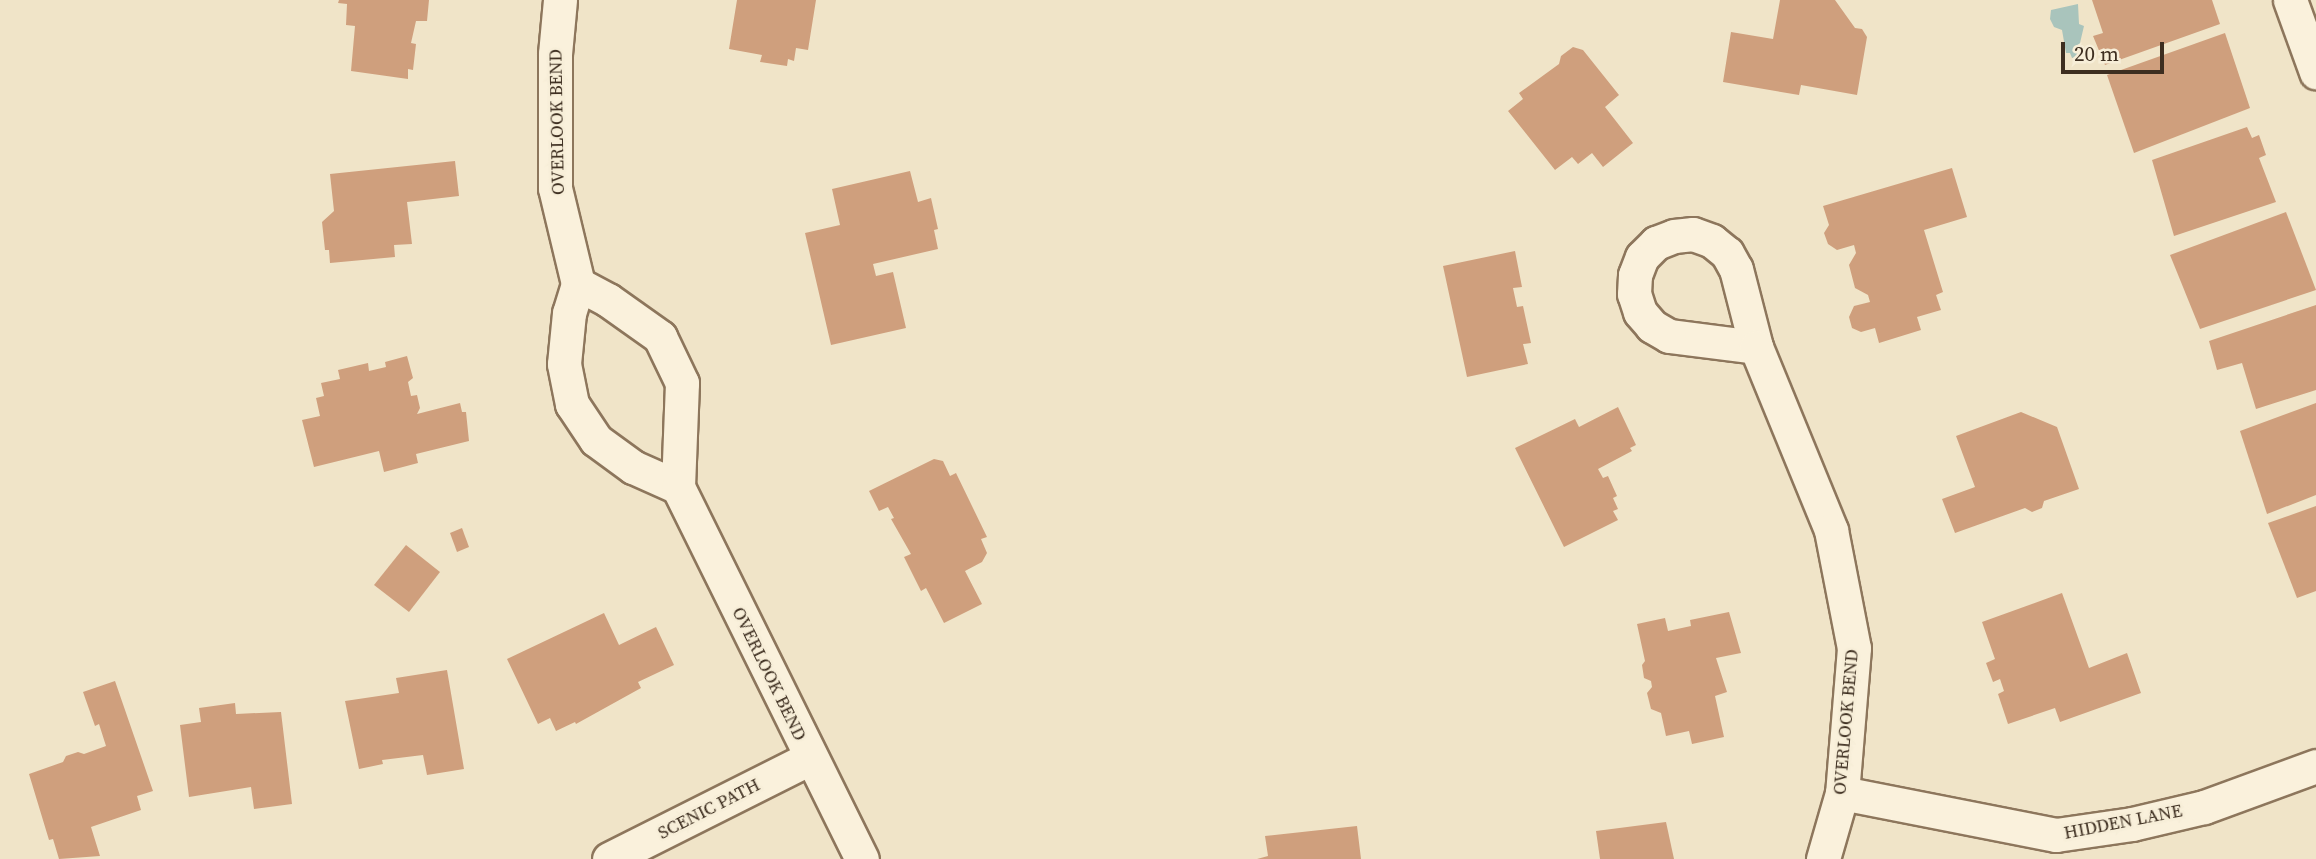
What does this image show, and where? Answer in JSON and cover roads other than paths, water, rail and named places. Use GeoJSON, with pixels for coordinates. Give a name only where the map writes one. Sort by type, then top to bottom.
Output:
{"type":"FeatureCollection","features":[{"type":"Feature","properties":{"kind":"street","name":"OVERLOOK BEND"},"geometry":{"type":"LineString","coordinates":[[560,0],[555,54],[555,188],[578,284],[569,313],[564,364],[572,404],[596,440],[633,467],[678,487]]}},
{"type":"Feature","properties":{"kind":"street"},"geometry":{"type":"LineString","coordinates":[[2290,0],[2316,72]]}},
{"type":"Feature","properties":{"kind":"street","name":"OVERLOOK BEND"},"geometry":{"type":"LineString","coordinates":[[578,284],[608,300],[660,337],[682,383],[678,487],[862,859]]}},
{"type":"Feature","properties":{"kind":"street","name":"OVERLOOK BEND"},"geometry":{"type":"LineString","coordinates":[[1756,347],[1831,530],[1854,648],[1842,793],[1823,859]]}},
{"type":"Feature","properties":{"kind":"street","name":"SCENIC PATH"},"geometry":{"type":"LineString","coordinates":[[609,859],[810,758]]}},
{"type":"Feature","properties":{"kind":"street","name":"HIDDEN LANE"},"geometry":{"type":"LineString","coordinates":[[1842,793],[2056,835],[2133,824],[2204,807],[2316,766]]}},
{"type":"Feature","properties":{"kind":"water"},"geometry":{"type":"Polygon","coordinates":[[[2078,4],[2079,24],[2084,26],[2080,43],[2083,50],[2082,56],[2072,58],[2070,53],[2066,53],[2062,30],[2054,27],[2050,19],[2051,10],[2078,4]]]}}]}
